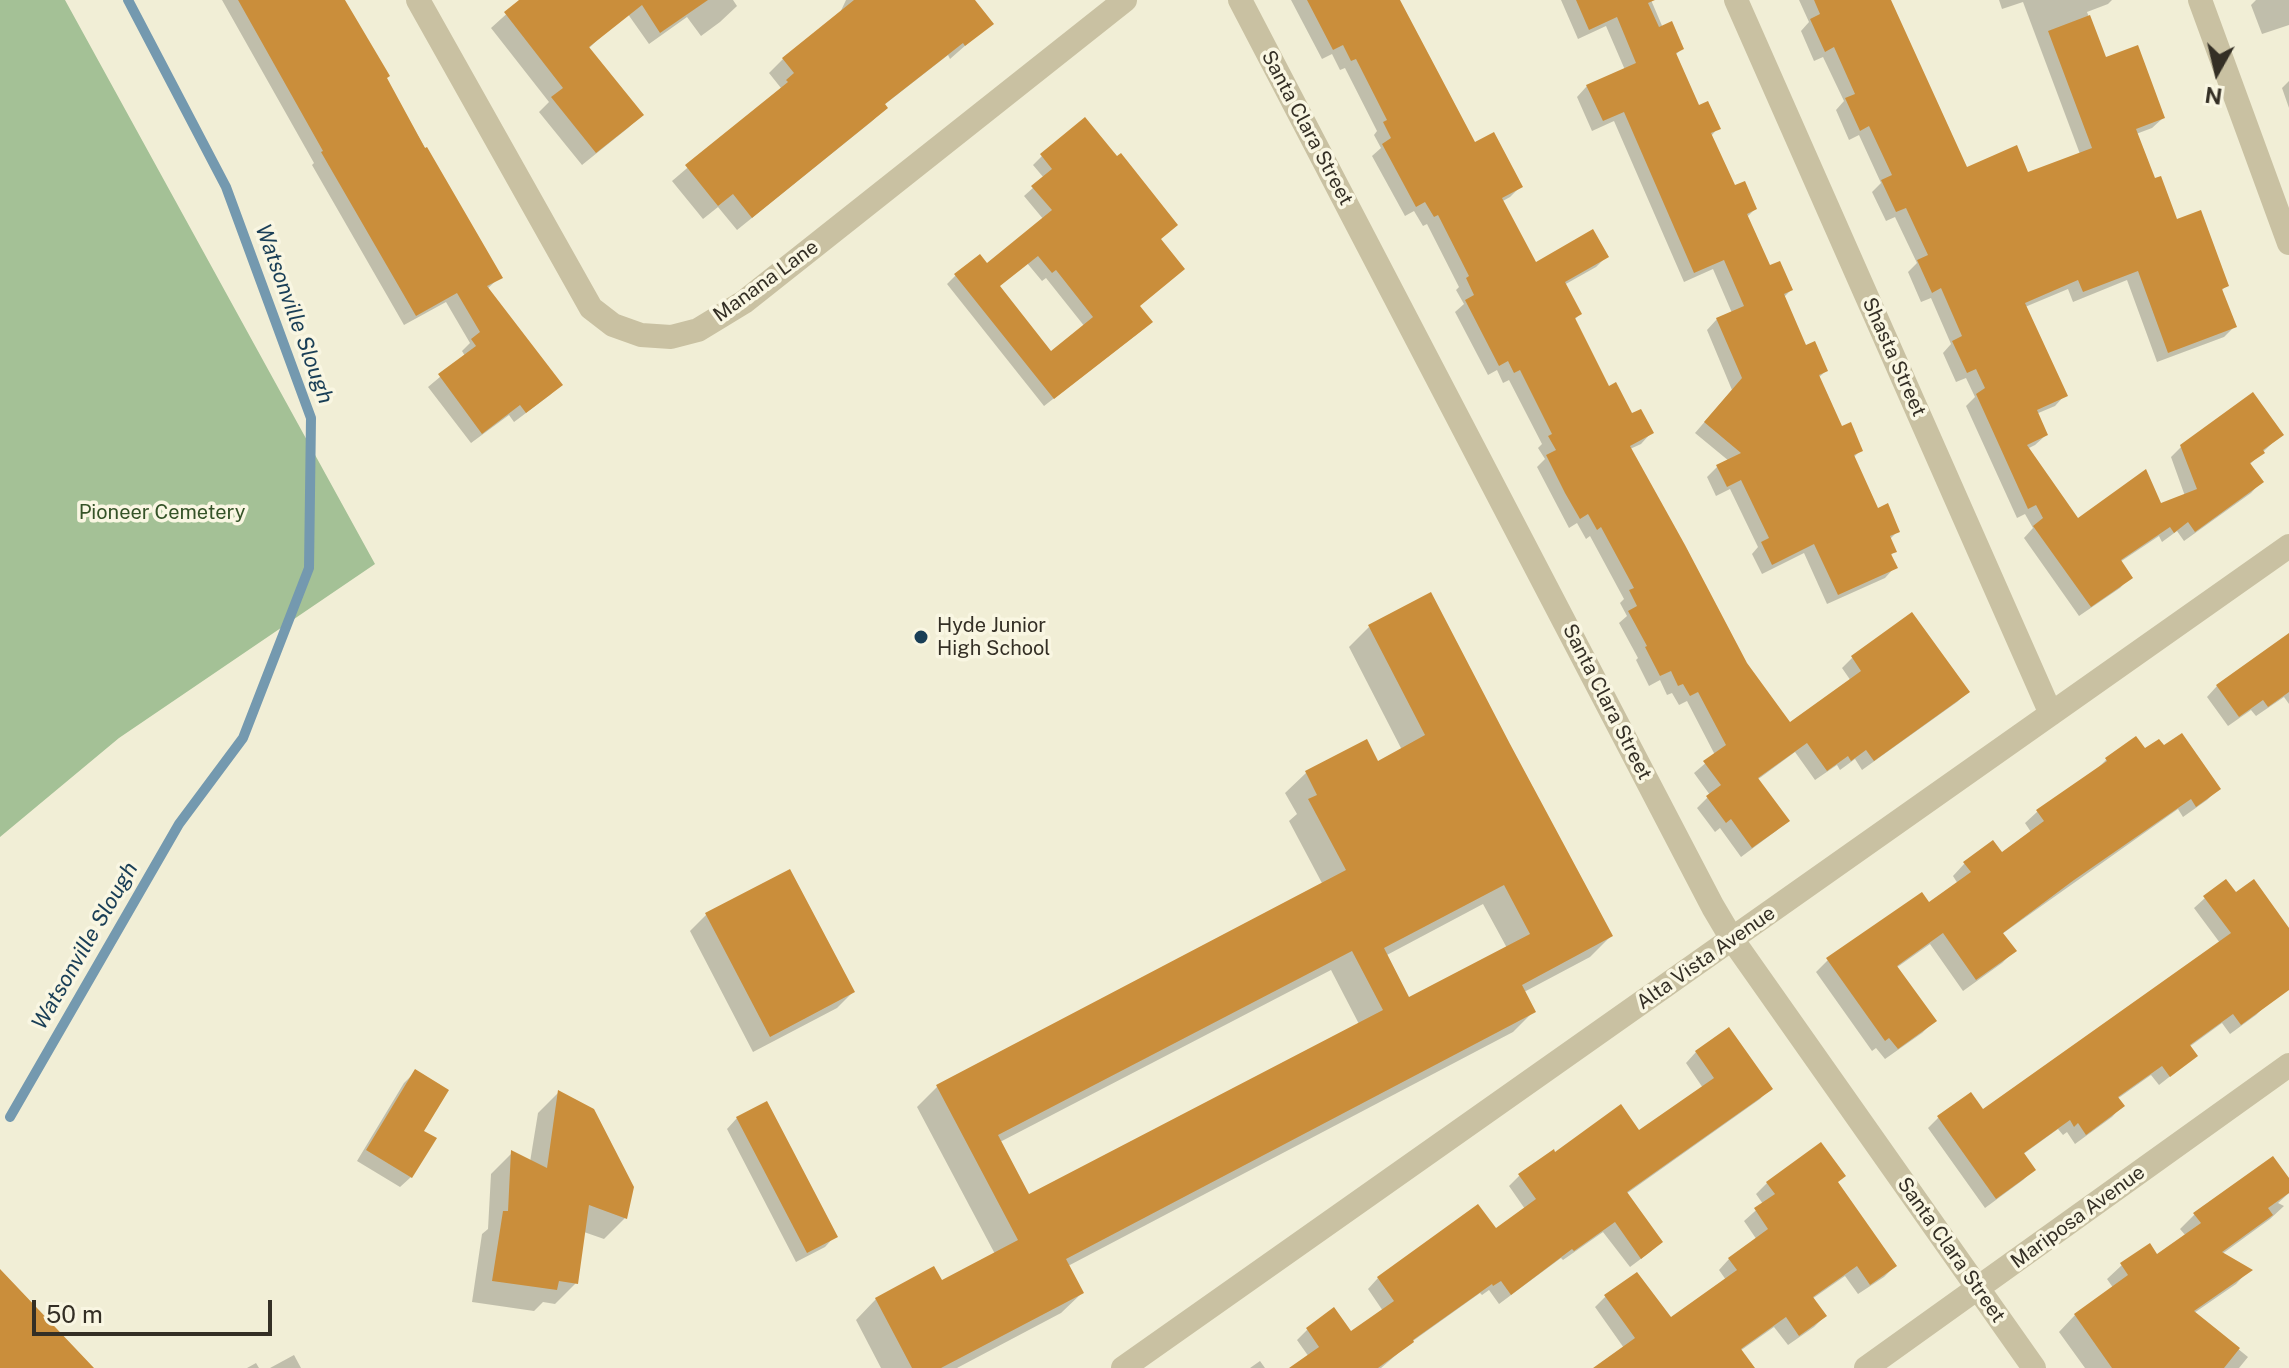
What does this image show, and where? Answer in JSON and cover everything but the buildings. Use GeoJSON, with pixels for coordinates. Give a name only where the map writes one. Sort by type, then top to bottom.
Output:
{"type":"FeatureCollection","features":[{"type":"Feature","properties":{"kind":"street","name":"Manana Lane"},"geometry":{"type":"LineString","coordinates":[[420,1],[591,308],[613,325],[641,335],[671,337],[698,330],[744,302],[1125,0]]}},
{"type":"Feature","properties":{"kind":"street","name":"Santa Clara Street"},"geometry":{"type":"LineString","coordinates":[[1240,0],[1732,939],[2034,1368]]}},
{"type":"Feature","properties":{"kind":"street","name":"Shasta Street"},"geometry":{"type":"LineString","coordinates":[[1736,0],[2051,714]]}},
{"type":"Feature","properties":{"kind":"street"},"geometry":{"type":"LineString","coordinates":[[2200,0],[2289,243]]}},
{"type":"Feature","properties":{"kind":"street","name":"Alta Vista Avenue"},"geometry":{"type":"LineString","coordinates":[[1123,1368],[2289,546]]}},
{"type":"Feature","properties":{"kind":"street","name":"Mariposa Avenue"},"geometry":{"type":"LineString","coordinates":[[1866,1368],[2289,1065]]}},
{"type":"Feature","properties":{"kind":"green space","name":"Pioneer Cemetery"},"geometry":{"type":"Polygon","coordinates":[[[0,0],[65,0],[375,564],[119,738],[0,837],[0,0]]]}},
{"type":"Feature","properties":{"kind":"waterway","name":"Watsonville Slough"},"geometry":{"type":"LineString","coordinates":[[10,1117],[179,824],[243,738],[309,568],[311,418],[226,187],[128,0]]}},
{"type":"Feature","properties":{"kind":"place","name":"Hyde Junior High School"},"geometry":{"type":"Point","coordinates":[921,637]}}]}
